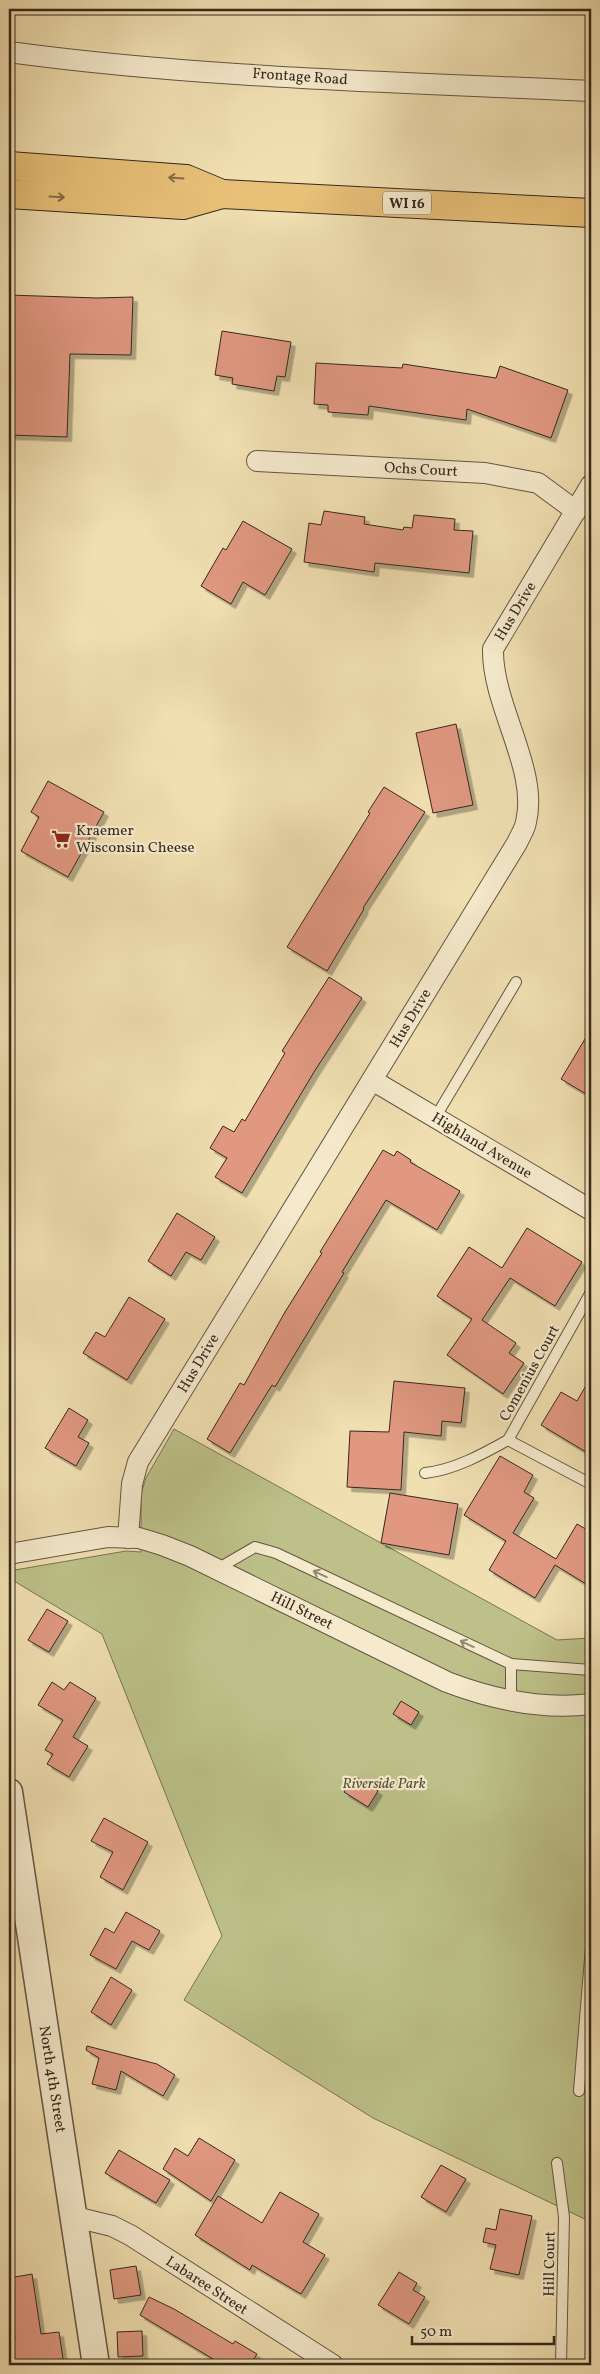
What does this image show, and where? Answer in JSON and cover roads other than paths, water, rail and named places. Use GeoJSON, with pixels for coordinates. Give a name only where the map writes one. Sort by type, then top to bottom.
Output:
{"type":"FeatureCollection","features":[{"type":"Feature","properties":{"kind":"highway","name":"WI 16"},"geometry":{"type":"LineString","coordinates":[[9,166],[186,179],[222,194]]}},
{"type":"Feature","properties":{"kind":"highway","name":"WI 16"},"geometry":{"type":"LineString","coordinates":[[9,194],[183,205],[222,194],[591,213]]}},
{"type":"Feature","properties":{"kind":"street","name":"Frontage Road"},"geometry":{"type":"LineString","coordinates":[[9,52],[72,60],[308,77],[591,91]]}},
{"type":"Feature","properties":{"kind":"street","name":"Ochs Court"},"geometry":{"type":"LineString","coordinates":[[256,461],[485,473],[538,483],[576,511]]}},
{"type":"Feature","properties":{"kind":"street","name":"Hus Drive"},"geometry":{"type":"LineString","coordinates":[[128,1538],[132,1484],[138,1462],[517,843],[526,823],[528,792],[500,697],[493,664],[493,649],[591,486]]}},
{"type":"Feature","properties":{"kind":"street","name":"Highland Avenue"},"geometry":{"type":"LineString","coordinates":[[372,1080],[591,1210]]}},
{"type":"Feature","properties":{"kind":"street","name":"Hill Street"},"geometry":{"type":"LineString","coordinates":[[9,1554],[108,1537],[139,1538],[162,1544],[217,1569],[447,1682],[479,1694],[511,1702],[530,1704],[591,1704]]}},
{"type":"Feature","properties":{"kind":"street","name":"North 4th Street"},"geometry":{"type":"LineString","coordinates":[[9,1792],[96,2365]]}},
{"type":"Feature","properties":{"kind":"street","name":"Labaree Street"},"geometry":{"type":"LineString","coordinates":[[75,2217],[112,2226],[130,2235],[333,2365]]}},
{"type":"Feature","properties":{"kind":"lane"},"geometry":{"type":"LineString","coordinates":[[435,1118],[516,982]]}},
{"type":"Feature","properties":{"kind":"lane","name":"Comenius Court"},"geometry":{"type":"LineString","coordinates":[[591,1292],[508,1440],[591,1484]]}},
{"type":"Feature","properties":{"kind":"lane"},"geometry":{"type":"LineString","coordinates":[[425,1472],[437,1472],[481,1455],[508,1440]]}},
{"type":"Feature","properties":{"kind":"lane"},"geometry":{"type":"LineString","coordinates":[[217,1569],[255,1547],[276,1553],[511,1664],[591,1670]]}},
{"type":"Feature","properties":{"kind":"lane"},"geometry":{"type":"LineString","coordinates":[[511,1664],[511,1702]]}},
{"type":"Feature","properties":{"kind":"lane"},"geometry":{"type":"LineString","coordinates":[[579,2091],[591,1947]]}},
{"type":"Feature","properties":{"kind":"lane","name":"Hill Court"},"geometry":{"type":"LineString","coordinates":[[557,2163],[564,2217],[562,2365]]}},
{"type":"Feature","properties":{"kind":"place","name":"Kraemer Wisconsin Cheese"},"geometry":{"type":"Point","coordinates":[61,839]}},
{"type":"Feature","properties":{"kind":"park label","name":"Riverside Park"},"geometry":{"type":"Point","coordinates":[384,1783]}}]}
